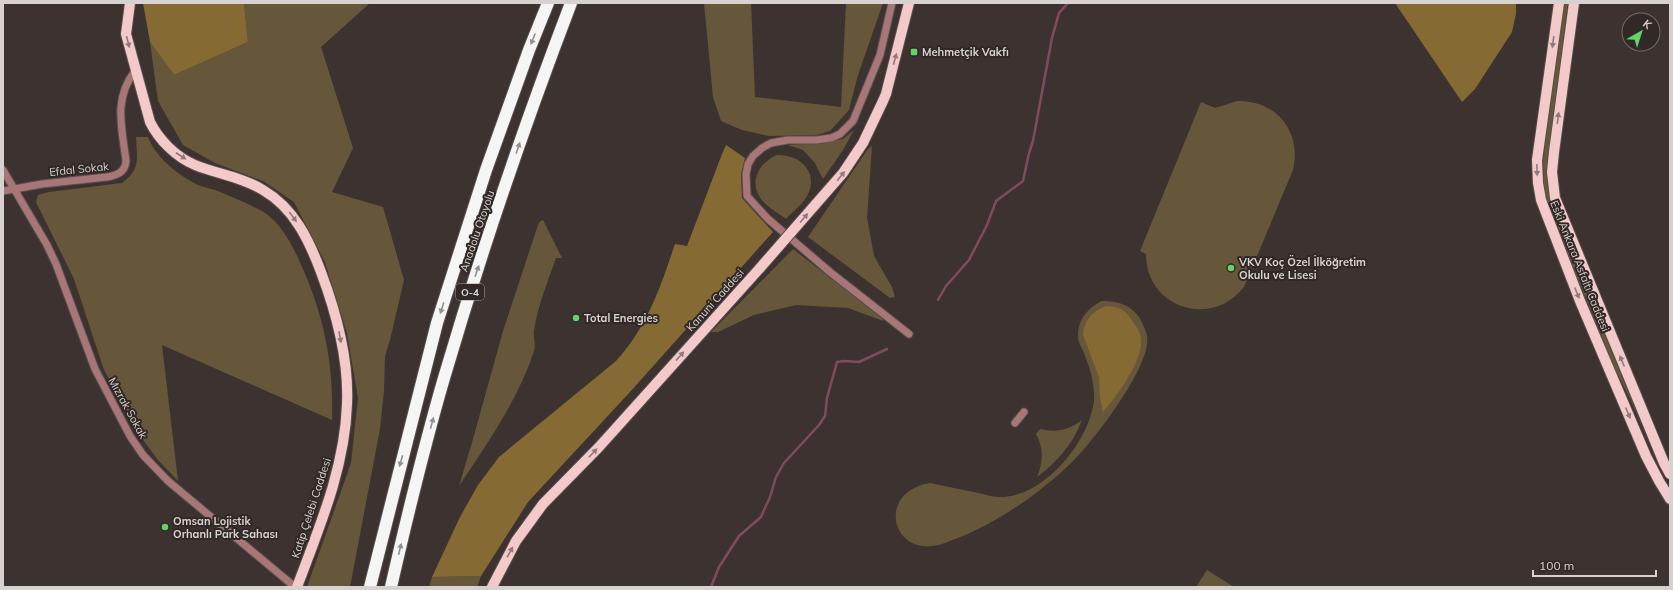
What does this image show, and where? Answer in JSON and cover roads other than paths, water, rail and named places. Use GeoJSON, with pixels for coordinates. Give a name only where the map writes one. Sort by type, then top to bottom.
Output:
{"type":"FeatureCollection","features":[{"type":"Feature","properties":{"kind":"highway","name":"Anadolu Otoyolu"},"geometry":{"type":"LineString","coordinates":[[370,587],[437,323],[486,170],[529,50],[548,3]]}},
{"type":"Feature","properties":{"kind":"highway","name":"Anadolu Otoyolu"},"geometry":{"type":"LineString","coordinates":[[391,587],[418,473],[474,278],[536,97],[571,3]]}},
{"type":"Feature","properties":{"kind":"main road","name":"Katip Çelebi Caddesi"},"geometry":{"type":"LineString","coordinates":[[130,3],[126,34],[150,122],[161,138],[176,153],[194,165],[243,180],[264,190],[284,206],[300,227],[312,250],[338,322],[345,364],[348,403],[344,440],[337,472],[296,587]]}},
{"type":"Feature","properties":{"kind":"main road","name":"Kanuni Caddesi"},"geometry":{"type":"LineString","coordinates":[[492,587],[516,541],[543,504],[599,447],[843,173],[863,143],[886,94],[909,3]]}},
{"type":"Feature","properties":{"kind":"main road","name":"Eski Ankara Asfaltı Caddesi"},"geometry":{"type":"LineString","coordinates":[[1559,3],[1537,160],[1538,183],[1541,200],[1580,301],[1646,456],[1670,499]]}},
{"type":"Feature","properties":{"kind":"main road","name":"Eski Ankara Asfaltı Caddesi"},"geometry":{"type":"LineString","coordinates":[[1574,3],[1552,172],[1555,198],[1664,463],[1670,474]]}},
{"type":"Feature","properties":{"kind":"street"},"geometry":{"type":"LineString","coordinates":[[892,3],[880,55],[853,121],[843,132],[831,138],[816,140],[788,140],[771,143],[762,148],[753,156],[748,164],[746,174],[747,196],[768,218],[819,262],[909,334]]}},
{"type":"Feature","properties":{"kind":"street","name":"Efdal Sokak"},"geometry":{"type":"LineString","coordinates":[[3,191],[14,188],[116,176],[126,168],[120,115],[121,102],[126,86],[136,71]]}},
{"type":"Feature","properties":{"kind":"street","name":"Mızrak Sokak"},"geometry":{"type":"LineString","coordinates":[[3,170],[44,239],[56,264],[98,375],[130,436],[143,455],[168,481],[296,587]]}},
{"type":"Feature","properties":{"kind":"street"},"geometry":{"type":"LineString","coordinates":[[1016,423],[1024,412]]}},
{"type":"Feature","properties":{"kind":"waterway"},"geometry":{"type":"LineString","coordinates":[[938,300],[946,286],[969,260],[987,225],[996,201],[1023,181],[1033,141],[1052,38],[1059,13],[1068,3]]}},
{"type":"Feature","properties":{"kind":"waterway"},"geometry":{"type":"LineString","coordinates":[[711,587],[719,567],[739,536],[761,517],[770,497],[776,477],[784,463],[819,425],[825,416],[827,398],[837,362],[859,362],[887,349]]}},
{"type":"Feature","properties":{"kind":"place","name":"Mehmetçik Vakfı"},"geometry":{"type":"Point","coordinates":[914,52]}},
{"type":"Feature","properties":{"kind":"place","name":"VKV Koç Özel İlköğretim Okulu ve Lisesi"},"geometry":{"type":"Point","coordinates":[1231,268]}},
{"type":"Feature","properties":{"kind":"place","name":"Total Energies"},"geometry":{"type":"Point","coordinates":[576,318]}},
{"type":"Feature","properties":{"kind":"place","name":"Omsan Lojistik Orhanlı Park Sahası"},"geometry":{"type":"Point","coordinates":[165,527]}}]}
